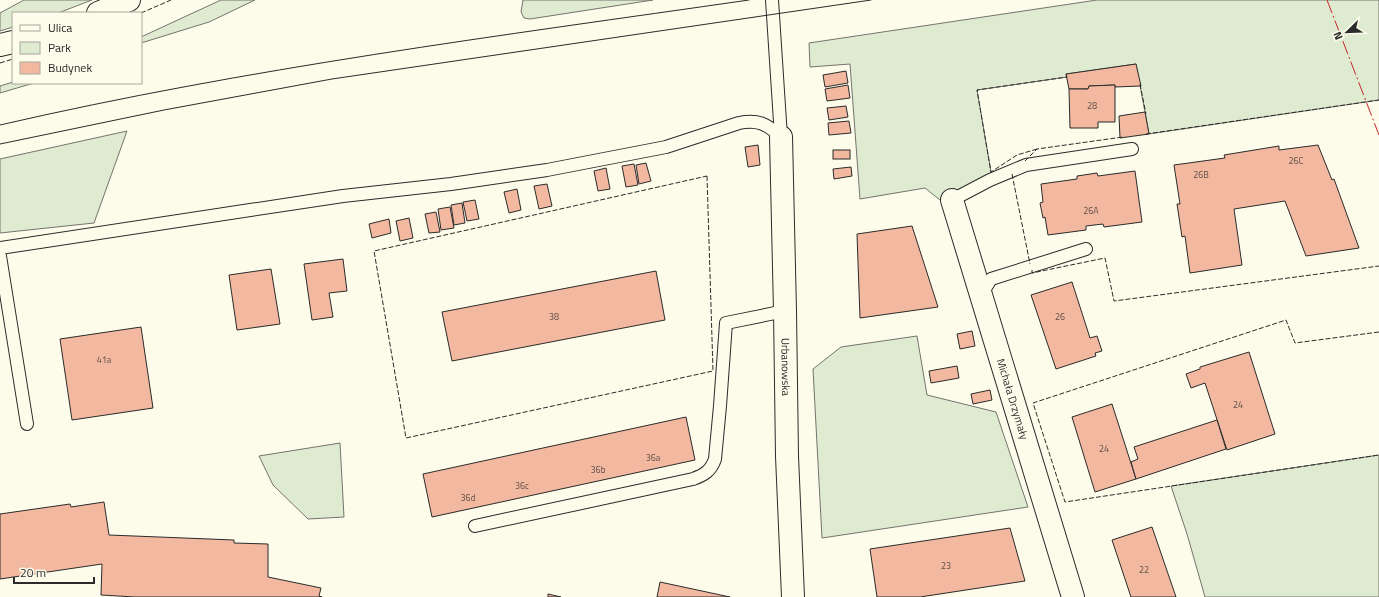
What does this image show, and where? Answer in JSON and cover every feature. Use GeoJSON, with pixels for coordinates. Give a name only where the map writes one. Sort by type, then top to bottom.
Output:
{"type":"FeatureCollection","features":[{"type":"Feature","properties":{"kind":"street"},"geometry":{"type":"LineString","coordinates":[[100,12],[129,0]]}},
{"type":"Feature","properties":{"kind":"street"},"geometry":{"type":"LineString","coordinates":[[0,46],[12,42]]}},
{"type":"Feature","properties":{"kind":"street","name":"Urbanowska"},"geometry":{"type":"LineString","coordinates":[[781,136],[787,456],[793,597]]}},
{"type":"Feature","properties":{"kind":"street","name":"Michała Drzymały"},"geometry":{"type":"LineString","coordinates":[[952,200],[1073,597]]}},
{"type":"Feature","properties":{"kind":"lane"},"geometry":{"type":"LineString","coordinates":[[772,0],[781,136]]}},
{"type":"Feature","properties":{"kind":"lane"},"geometry":{"type":"LineString","coordinates":[[0,248],[343,196],[451,184],[547,170],[666,147],[749,121],[760,122],[781,136]]}},
{"type":"Feature","properties":{"kind":"lane"},"geometry":{"type":"LineString","coordinates":[[952,200],[990,180],[1026,165],[1132,149]]}},
{"type":"Feature","properties":{"kind":"lane"},"geometry":{"type":"LineString","coordinates":[[981,294],[990,279],[1086,249]]}},
{"type":"Feature","properties":{"kind":"lane"},"geometry":{"type":"LineString","coordinates":[[0,256],[27,424]]}},
{"type":"Feature","properties":{"kind":"lane"},"geometry":{"type":"LineString","coordinates":[[475,526],[693,479],[704,474],[712,466],[715,459],[726,323],[785,311]]}},
{"type":"Feature","properties":{"kind":"green space"},"geometry":{"type":"Polygon","coordinates":[[[24,0],[92,0],[61,12],[12,12],[12,27],[0,31],[0,13],[24,0]]]}},
{"type":"Feature","properties":{"kind":"green space"},"geometry":{"type":"Polygon","coordinates":[[[221,0],[255,0],[209,22],[142,43],[142,37],[221,0]]]}},
{"type":"Feature","properties":{"kind":"green space"},"geometry":{"type":"Polygon","coordinates":[[[523,0],[653,0],[530,19],[524,18],[521,12],[523,0]]]}},
{"type":"Feature","properties":{"kind":"green space"},"geometry":{"type":"Polygon","coordinates":[[[1097,0],[1379,0],[1379,100],[1149,134],[1136,64],[1066,74],[1067,77],[977,90],[991,172],[974,191],[940,200],[925,188],[860,199],[850,64],[810,67],[809,43],[1097,0]]]}},
{"type":"Feature","properties":{"kind":"green space"},"geometry":{"type":"Polygon","coordinates":[[[12,82],[12,84],[31,84],[0,93],[0,86],[12,82]]]}},
{"type":"Feature","properties":{"kind":"green space"},"geometry":{"type":"Polygon","coordinates":[[[127,131],[94,223],[0,233],[0,159],[127,131]]]}},
{"type":"Feature","properties":{"kind":"green space"},"geometry":{"type":"Polygon","coordinates":[[[917,336],[927,395],[996,412],[1028,507],[822,538],[813,369],[841,347],[917,336]]]}},
{"type":"Feature","properties":{"kind":"green space"},"geometry":{"type":"Polygon","coordinates":[[[340,443],[344,517],[308,519],[273,485],[259,456],[340,443]]]}},
{"type":"Feature","properties":{"kind":"green space"},"geometry":{"type":"Polygon","coordinates":[[[1379,455],[1379,597],[1205,597],[1187,534],[1171,486],[1379,455]]]}},
{"type":"Feature","properties":{"kind":"building"},"geometry":{"type":"Polygon","coordinates":[[[1136,64],[1141,86],[1089,86],[1088,89],[1069,89],[1066,74],[1136,64]]]}},
{"type":"Feature","properties":{"kind":"building"},"geometry":{"type":"Polygon","coordinates":[[[846,71],[848,83],[825,87],[823,75],[846,71]]]}},
{"type":"Feature","properties":{"kind":"building"},"geometry":{"type":"Polygon","coordinates":[[[848,85],[850,98],[827,101],[825,89],[848,85]]]}},
{"type":"Feature","properties":{"kind":"building"},"geometry":{"type":"Polygon","coordinates":[[[1115,85],[1115,122],[1098,122],[1098,128],[1070,128],[1069,89],[1088,89],[1089,86],[1115,85]]]}},
{"type":"Feature","properties":{"kind":"building"},"geometry":{"type":"Polygon","coordinates":[[[846,106],[848,117],[829,120],[827,108],[846,106]]]}},
{"type":"Feature","properties":{"kind":"building"},"geometry":{"type":"Polygon","coordinates":[[[1145,112],[1149,134],[1120,138],[1119,116],[1145,112]]]}},
{"type":"Feature","properties":{"kind":"building"},"geometry":{"type":"Polygon","coordinates":[[[849,121],[851,133],[829,135],[828,123],[849,121]]]}},
{"type":"Feature","properties":{"kind":"building"},"geometry":{"type":"Polygon","coordinates":[[[758,145],[760,165],[748,167],[745,147],[758,145]]]}},
{"type":"Feature","properties":{"kind":"building"},"geometry":{"type":"Polygon","coordinates":[[[1318,145],[1332,180],[1334,179],[1359,248],[1306,256],[1285,201],[1234,209],[1242,265],[1190,273],[1185,236],[1182,237],[1177,204],[1180,204],[1174,165],[1225,158],[1224,155],[1279,146],[1279,150],[1318,145]]]}},
{"type":"Feature","properties":{"kind":"building"},"geometry":{"type":"Polygon","coordinates":[[[833,150],[850,150],[850,159],[833,159],[833,150]]]}},
{"type":"Feature","properties":{"kind":"building"},"geometry":{"type":"Polygon","coordinates":[[[646,163],[651,181],[639,184],[636,165],[646,163]]]}},
{"type":"Feature","properties":{"kind":"building"},"geometry":{"type":"Polygon","coordinates":[[[634,164],[638,185],[626,187],[622,166],[634,164]]]}},
{"type":"Feature","properties":{"kind":"building"},"geometry":{"type":"Polygon","coordinates":[[[851,167],[852,176],[834,179],[833,169],[851,167]]]}},
{"type":"Feature","properties":{"kind":"building"},"geometry":{"type":"Polygon","coordinates":[[[606,168],[610,189],[598,191],[594,171],[606,168]]]}},
{"type":"Feature","properties":{"kind":"building"},"geometry":{"type":"Polygon","coordinates":[[[1135,171],[1142,222],[1104,227],[1103,224],[1086,226],[1086,230],[1048,235],[1045,217],[1043,218],[1040,203],[1043,202],[1041,184],[1077,179],[1077,176],[1097,173],[1098,176],[1135,171]]]}},
{"type":"Feature","properties":{"kind":"building"},"geometry":{"type":"Polygon","coordinates":[[[547,184],[552,206],[539,209],[534,186],[547,184]]]}},
{"type":"Feature","properties":{"kind":"building"},"geometry":{"type":"Polygon","coordinates":[[[517,189],[521,210],[509,213],[504,192],[517,189]]]}},
{"type":"Feature","properties":{"kind":"building"},"geometry":{"type":"Polygon","coordinates":[[[475,200],[479,219],[467,221],[463,202],[475,200]]]}},
{"type":"Feature","properties":{"kind":"building"},"geometry":{"type":"Polygon","coordinates":[[[462,203],[465,223],[454,225],[451,205],[462,203]]]}},
{"type":"Feature","properties":{"kind":"building"},"geometry":{"type":"Polygon","coordinates":[[[450,207],[454,228],[441,230],[438,209],[450,207]]]}},
{"type":"Feature","properties":{"kind":"building"},"geometry":{"type":"Polygon","coordinates":[[[436,212],[440,232],[429,233],[425,214],[436,212]]]}},
{"type":"Feature","properties":{"kind":"building"},"geometry":{"type":"Polygon","coordinates":[[[409,218],[413,238],[400,241],[396,221],[409,218]]]}},
{"type":"Feature","properties":{"kind":"building"},"geometry":{"type":"Polygon","coordinates":[[[389,219],[391,233],[372,238],[369,224],[389,219]]]}},
{"type":"Feature","properties":{"kind":"building"},"geometry":{"type":"Polygon","coordinates":[[[912,226],[938,307],[860,318],[857,234],[912,226]]]}},
{"type":"Feature","properties":{"kind":"building"},"geometry":{"type":"Polygon","coordinates":[[[343,259],[347,291],[329,293],[333,317],[312,320],[304,264],[343,259]]]}},
{"type":"Feature","properties":{"kind":"building"},"geometry":{"type":"Polygon","coordinates":[[[271,269],[280,324],[237,330],[229,275],[271,269]]]}},
{"type":"Feature","properties":{"kind":"building"},"geometry":{"type":"Polygon","coordinates":[[[656,271],[665,320],[452,361],[442,312],[656,271]]]}},
{"type":"Feature","properties":{"kind":"building"},"geometry":{"type":"Polygon","coordinates":[[[1072,282],[1090,338],[1097,336],[1102,351],[1095,353],[1096,356],[1056,369],[1031,295],[1072,282]]]}},
{"type":"Feature","properties":{"kind":"building"},"geometry":{"type":"Polygon","coordinates":[[[141,327],[153,408],[72,420],[60,339],[141,327]]]}},
{"type":"Feature","properties":{"kind":"building"},"geometry":{"type":"Polygon","coordinates":[[[972,331],[975,346],[960,349],[957,334],[972,331]]]}},
{"type":"Feature","properties":{"kind":"building"},"geometry":{"type":"Polygon","coordinates":[[[1249,352],[1275,434],[1227,450],[1205,383],[1191,388],[1186,374],[1200,369],[1200,367],[1249,352]]]}},
{"type":"Feature","properties":{"kind":"building"},"geometry":{"type":"Polygon","coordinates":[[[957,366],[959,378],[931,383],[929,371],[957,366]]]}},
{"type":"Feature","properties":{"kind":"building"},"geometry":{"type":"Polygon","coordinates":[[[990,390],[992,400],[973,404],[971,394],[990,390]]]}},
{"type":"Feature","properties":{"kind":"building"},"geometry":{"type":"Polygon","coordinates":[[[1112,404],[1136,479],[1095,492],[1072,417],[1112,404]]]}},
{"type":"Feature","properties":{"kind":"building"},"geometry":{"type":"Polygon","coordinates":[[[686,417],[695,460],[432,517],[423,474],[686,417]]]}},
{"type":"Feature","properties":{"kind":"building"},"geometry":{"type":"Polygon","coordinates":[[[1217,420],[1226,449],[1136,479],[1131,462],[1138,459],[1134,447],[1217,420]]]}},
{"type":"Feature","properties":{"kind":"building"},"geometry":{"type":"Polygon","coordinates":[[[104,502],[109,535],[234,540],[234,543],[268,544],[268,577],[321,588],[319,596],[322,597],[135,597],[101,595],[102,564],[0,579],[0,514],[70,504],[71,507],[104,502]]]}},
{"type":"Feature","properties":{"kind":"building"},"geometry":{"type":"Polygon","coordinates":[[[1152,527],[1176,597],[1131,597],[1112,540],[1152,527]]]}},
{"type":"Feature","properties":{"kind":"building"},"geometry":{"type":"Polygon","coordinates":[[[1010,528],[1025,581],[920,597],[877,597],[870,549],[1010,528]]]}},
{"type":"Feature","properties":{"kind":"building"},"geometry":{"type":"Polygon","coordinates":[[[660,582],[730,597],[657,597],[660,582]]]}},
{"type":"Feature","properties":{"kind":"building"},"geometry":{"type":"Polygon","coordinates":[[[548,594],[561,597],[548,597],[548,594]]]}},
{"type":"Feature","properties":{"kind":"tram line"},"geometry":{"type":"LineString","coordinates":[[0,125],[186,86],[280,70],[467,40],[749,0]]}},
{"type":"Feature","properties":{"kind":"tram line"},"geometry":{"type":"LineString","coordinates":[[0,144],[164,110],[332,79],[871,0]]}},
{"type":"Feature","properties":{"kind":"fence"},"geometry":{"type":"LineString","coordinates":[[142,13],[171,0]]}},
{"type":"Feature","properties":{"kind":"fence"},"geometry":{"type":"LineString","coordinates":[[0,63],[12,59]]}},
{"type":"Feature","properties":{"kind":"fence"},"geometry":{"type":"LineString","coordinates":[[1037,149],[1017,155],[991,172],[977,90],[1067,77],[1066,74]]}},
{"type":"Feature","properties":{"kind":"fence"},"geometry":{"type":"LineString","coordinates":[[1140,84],[1146,114]]}},
{"type":"Feature","properties":{"kind":"fence"},"geometry":{"type":"LineString","coordinates":[[1146,134],[1379,100]]}},
{"type":"Feature","properties":{"kind":"fence"},"geometry":{"type":"LineString","coordinates":[[1025,161],[1037,149],[1123,137]]}},
{"type":"Feature","properties":{"kind":"fence"},"geometry":{"type":"LineString","coordinates":[[1012,174],[1030,264]]}},
{"type":"Feature","properties":{"kind":"fence"},"geometry":{"type":"LineString","coordinates":[[707,176],[713,371],[406,438],[374,251],[707,176]]}},
{"type":"Feature","properties":{"kind":"fence"},"geometry":{"type":"LineString","coordinates":[[1032,270],[1032,273],[1105,258],[1114,301],[1379,266]]}},
{"type":"Feature","properties":{"kind":"fence"},"geometry":{"type":"LineString","coordinates":[[1379,332],[1295,343],[1286,320],[1033,403],[1065,502],[1379,455]]}},
{"type":"Feature","properties":{"kind":"power"},"geometry":{"type":"LineString","coordinates":[[1327,0],[1379,135]]}}]}
